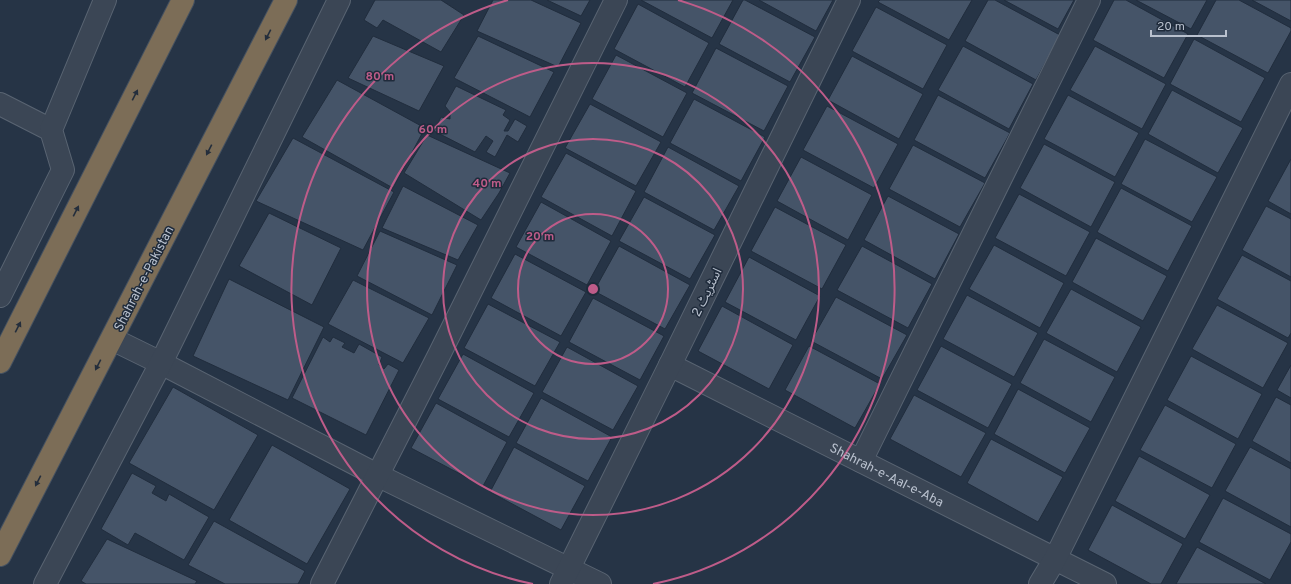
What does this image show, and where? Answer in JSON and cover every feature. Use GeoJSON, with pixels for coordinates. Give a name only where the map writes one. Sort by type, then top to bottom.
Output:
{"type":"FeatureCollection","features":[{"type":"Feature","properties":{"kind":"highway"},"geometry":{"type":"LineString","coordinates":[[0,362],[183,0]]}},
{"type":"Feature","properties":{"kind":"highway","name":"Shahrah-e-Pakistan"},"geometry":{"type":"LineString","coordinates":[[0,555],[286,0]]}},
{"type":"Feature","properties":{"kind":"street"},"geometry":{"type":"LineString","coordinates":[[0,296],[63,170],[51,130],[105,0]]}},
{"type":"Feature","properties":{"kind":"street"},"geometry":{"type":"LineString","coordinates":[[45,584],[161,363],[338,0]]}},
{"type":"Feature","properties":{"kind":"street"},"geometry":{"type":"LineString","coordinates":[[322,584],[439,355],[616,0]]}},
{"type":"Feature","properties":{"kind":"street","name":"اسٹریٹ 2"},"geometry":{"type":"LineString","coordinates":[[565,576],[849,0]]}},
{"type":"Feature","properties":{"kind":"street"},"geometry":{"type":"LineString","coordinates":[[861,461],[1089,0]]}},
{"type":"Feature","properties":{"kind":"street"},"geometry":{"type":"LineString","coordinates":[[1040,584],[1055,559],[1291,84]]}},
{"type":"Feature","properties":{"kind":"street"},"geometry":{"type":"LineString","coordinates":[[0,104],[51,130]]}},
{"type":"Feature","properties":{"kind":"street"},"geometry":{"type":"LineString","coordinates":[[112,339],[377,475],[565,576],[600,584]]}},
{"type":"Feature","properties":{"kind":"street","name":"Shahrah-e-Aal-e-Aba"},"geometry":{"type":"LineString","coordinates":[[670,365],[1105,584]]}},
{"type":"Feature","properties":{"kind":"building"},"geometry":{"type":"Polygon","coordinates":[[[375,0],[441,0],[464,15],[441,52],[383,20],[377,28],[364,20],[375,0]]]}},
{"type":"Feature","properties":{"kind":"building"},"geometry":{"type":"Polygon","coordinates":[[[493,0],[531,0],[581,23],[558,67],[477,31],[493,0]]]}},
{"type":"Feature","properties":{"kind":"building"},"geometry":{"type":"Polygon","coordinates":[[[547,0],[590,0],[581,16],[547,0]]]}},
{"type":"Feature","properties":{"kind":"building"},"geometry":{"type":"Polygon","coordinates":[[[641,0],[733,0],[712,38],[641,0]]]}},
{"type":"Feature","properties":{"kind":"building"},"geometry":{"type":"Polygon","coordinates":[[[743,0],[815,37],[790,82],[719,44],[743,0]]]}},
{"type":"Feature","properties":{"kind":"building"},"geometry":{"type":"Polygon","coordinates":[[[759,0],[833,0],[816,31],[759,0]]]}},
{"type":"Feature","properties":{"kind":"building"},"geometry":{"type":"Polygon","coordinates":[[[880,0],[972,0],[949,40],[878,2],[880,0]]]}},
{"type":"Feature","properties":{"kind":"building"},"geometry":{"type":"Polygon","coordinates":[[[988,0],[995,0],[1060,35],[1036,80],[965,41],[988,0]]]}},
{"type":"Feature","properties":{"kind":"building"},"geometry":{"type":"Polygon","coordinates":[[[1004,0],[1074,0],[1058,29],[1004,0]]]}},
{"type":"Feature","properties":{"kind":"building"},"geometry":{"type":"Polygon","coordinates":[[[1114,0],[1126,0],[1188,34],[1164,78],[1093,40],[1114,0]]]}},
{"type":"Feature","properties":{"kind":"building"},"geometry":{"type":"Polygon","coordinates":[[[1136,0],[1207,0],[1191,29],[1136,0]]]}},
{"type":"Feature","properties":{"kind":"building"},"geometry":{"type":"Polygon","coordinates":[[[1216,0],[1239,0],[1291,28],[1291,31],[1268,73],[1197,35],[1216,0]]]}},
{"type":"Feature","properties":{"kind":"building"},"geometry":{"type":"Polygon","coordinates":[[[1252,0],[1291,0],[1291,21],[1252,0]]]}},
{"type":"Feature","properties":{"kind":"building"},"geometry":{"type":"Polygon","coordinates":[[[638,4],[709,43],[685,87],[614,49],[638,4]]]}},
{"type":"Feature","properties":{"kind":"building"},"geometry":{"type":"Polygon","coordinates":[[[876,7],[947,45],[923,89],[852,51],[876,7]]]}},
{"type":"Feature","properties":{"kind":"building"},"geometry":{"type":"Polygon","coordinates":[[[373,36],[444,66],[419,111],[348,78],[373,36]]]}},
{"type":"Feature","properties":{"kind":"building"},"geometry":{"type":"Polygon","coordinates":[[[478,36],[554,72],[530,117],[454,78],[478,36]]]}},
{"type":"Feature","properties":{"kind":"building"},"geometry":{"type":"Polygon","coordinates":[[[1194,39],[1265,78],[1241,122],[1170,84],[1194,39]]]}},
{"type":"Feature","properties":{"kind":"building"},"geometry":{"type":"Polygon","coordinates":[[[963,46],[1033,84],[1009,129],[938,90],[963,46]]]}},
{"type":"Feature","properties":{"kind":"building"},"geometry":{"type":"Polygon","coordinates":[[[1095,46],[1166,84],[1142,129],[1070,90],[1095,46]]]}},
{"type":"Feature","properties":{"kind":"building"},"geometry":{"type":"Polygon","coordinates":[[[716,48],[788,86],[764,131],[692,93],[716,48]]]}},
{"type":"Feature","properties":{"kind":"building"},"geometry":{"type":"Polygon","coordinates":[[[616,55],[687,93],[663,137],[592,99],[616,55]]]}},
{"type":"Feature","properties":{"kind":"building"},"geometry":{"type":"Polygon","coordinates":[[[852,56],[923,94],[899,139],[828,100],[852,56]]]}},
{"type":"Feature","properties":{"kind":"building"},"geometry":{"type":"Polygon","coordinates":[[[337,80],[425,128],[393,188],[302,137],[337,80]]]}},
{"type":"Feature","properties":{"kind":"building"},"geometry":{"type":"Polygon","coordinates":[[[456,86],[506,110],[503,115],[510,120],[504,131],[508,131],[515,119],[527,126],[518,142],[507,135],[495,157],[486,152],[493,141],[486,136],[475,152],[434,131],[441,117],[450,119],[450,112],[445,106],[456,86]]]}},
{"type":"Feature","properties":{"kind":"building"},"geometry":{"type":"Polygon","coordinates":[[[1172,90],[1243,128],[1218,173],[1148,134],[1172,90]]]}},
{"type":"Feature","properties":{"kind":"building"},"geometry":{"type":"Polygon","coordinates":[[[938,95],[1010,133],[985,178],[914,140],[938,95]]]}},
{"type":"Feature","properties":{"kind":"building"},"geometry":{"type":"Polygon","coordinates":[[[1068,95],[1139,133],[1115,177],[1044,139],[1068,95]]]}},
{"type":"Feature","properties":{"kind":"building"},"geometry":{"type":"Polygon","coordinates":[[[694,99],[765,137],[741,181],[670,143],[694,99]]]}},
{"type":"Feature","properties":{"kind":"building"},"geometry":{"type":"Polygon","coordinates":[[[590,104],[661,142],[636,186],[565,148],[590,104]]]}},
{"type":"Feature","properties":{"kind":"building"},"geometry":{"type":"Polygon","coordinates":[[[827,106],[898,144],[874,188],[803,150],[827,106]]]}},
{"type":"Feature","properties":{"kind":"building"},"geometry":{"type":"Polygon","coordinates":[[[427,135],[510,173],[481,220],[404,173],[427,135]]]}},
{"type":"Feature","properties":{"kind":"building"},"geometry":{"type":"Polygon","coordinates":[[[293,138],[394,192],[363,250],[256,201],[293,138]]]}},
{"type":"Feature","properties":{"kind":"building"},"geometry":{"type":"Polygon","coordinates":[[[1145,139],[1217,177],[1192,222],[1121,184],[1145,139]]]}},
{"type":"Feature","properties":{"kind":"building"},"geometry":{"type":"Polygon","coordinates":[[[1044,144],[1115,182],[1091,227],[1020,188],[1044,144]]]}},
{"type":"Feature","properties":{"kind":"building"},"geometry":{"type":"Polygon","coordinates":[[[913,145],[985,183],[960,227],[889,189],[913,145]]]}},
{"type":"Feature","properties":{"kind":"building"},"geometry":{"type":"Polygon","coordinates":[[[668,147],[739,186],[714,230],[644,192],[668,147]]]}},
{"type":"Feature","properties":{"kind":"building"},"geometry":{"type":"Polygon","coordinates":[[[566,153],[636,191],[612,236],[541,197],[566,153]]]}},
{"type":"Feature","properties":{"kind":"building"},"geometry":{"type":"Polygon","coordinates":[[[801,157],[872,195],[848,240],[777,201],[801,157]]]}},
{"type":"Feature","properties":{"kind":"building"},"geometry":{"type":"Polygon","coordinates":[[[1291,159],[1291,214],[1268,201],[1291,159]]]}},
{"type":"Feature","properties":{"kind":"building"},"geometry":{"type":"Polygon","coordinates":[[[403,186],[478,225],[458,260],[382,228],[403,186]]]}},
{"type":"Feature","properties":{"kind":"building"},"geometry":{"type":"Polygon","coordinates":[[[1121,188],[1192,226],[1168,271],[1097,232],[1121,188]]]}},
{"type":"Feature","properties":{"kind":"building"},"geometry":{"type":"Polygon","coordinates":[[[1019,194],[1090,232],[1066,276],[995,238],[1019,194]]]}},
{"type":"Feature","properties":{"kind":"building"},"geometry":{"type":"Polygon","coordinates":[[[888,196],[959,234],[935,279],[864,240],[888,196]]]}},
{"type":"Feature","properties":{"kind":"building"},"geometry":{"type":"Polygon","coordinates":[[[644,197],[715,235],[690,279],[619,241],[644,197]]]}},
{"type":"Feature","properties":{"kind":"building"},"geometry":{"type":"Polygon","coordinates":[[[541,202],[611,241],[587,285],[516,247],[541,202]]]}},
{"type":"Feature","properties":{"kind":"building"},"geometry":{"type":"Polygon","coordinates":[[[1266,206],[1291,219],[1291,277],[1242,250],[1266,206]]]}},
{"type":"Feature","properties":{"kind":"building"},"geometry":{"type":"Polygon","coordinates":[[[775,207],[846,245],[822,289],[751,251],[775,207]]]}},
{"type":"Feature","properties":{"kind":"building"},"geometry":{"type":"Polygon","coordinates":[[[269,213],[341,248],[312,305],[239,266],[269,213]]]}},
{"type":"Feature","properties":{"kind":"building"},"geometry":{"type":"Polygon","coordinates":[[[380,231],[457,265],[432,315],[357,276],[380,231]]]}},
{"type":"Feature","properties":{"kind":"building"},"geometry":{"type":"Polygon","coordinates":[[[1096,238],[1167,276],[1143,321],[1072,282],[1096,238]]]}},
{"type":"Feature","properties":{"kind":"building"},"geometry":{"type":"Polygon","coordinates":[[[994,245],[1064,283],[1040,328],[969,289],[994,245]]]}},
{"type":"Feature","properties":{"kind":"building"},"geometry":{"type":"Polygon","coordinates":[[[619,246],[690,285],[665,329],[594,291],[619,246]]]}},
{"type":"Feature","properties":{"kind":"building"},"geometry":{"type":"Polygon","coordinates":[[[862,246],[932,284],[908,328],[837,290],[862,246]]]}},
{"type":"Feature","properties":{"kind":"building"},"geometry":{"type":"Polygon","coordinates":[[[515,254],[586,292],[561,336],[491,298],[515,254]]]}},
{"type":"Feature","properties":{"kind":"building"},"geometry":{"type":"Polygon","coordinates":[[[1242,255],[1291,281],[1291,333],[1288,338],[1217,299],[1242,255]]]}},
{"type":"Feature","properties":{"kind":"building"},"geometry":{"type":"Polygon","coordinates":[[[749,257],[820,296],[796,340],[725,302],[749,257]]]}},
{"type":"Feature","properties":{"kind":"building"},"geometry":{"type":"Polygon","coordinates":[[[229,279],[324,327],[288,400],[193,356],[229,279]]]}},
{"type":"Feature","properties":{"kind":"building"},"geometry":{"type":"Polygon","coordinates":[[[353,280],[429,318],[403,363],[328,324],[353,280]]]}},
{"type":"Feature","properties":{"kind":"building"},"geometry":{"type":"Polygon","coordinates":[[[1071,289],[1141,327],[1117,372],[1046,333],[1071,289]]]}},
{"type":"Feature","properties":{"kind":"building"},"geometry":{"type":"Polygon","coordinates":[[[967,295],[1038,333],[1014,377],[943,339],[967,295]]]}},
{"type":"Feature","properties":{"kind":"building"},"geometry":{"type":"Polygon","coordinates":[[[836,297],[907,335],[882,379],[811,341],[836,297]]]}},
{"type":"Feature","properties":{"kind":"building"},"geometry":{"type":"Polygon","coordinates":[[[593,298],[664,336],[640,380],[569,342],[593,298]]]}},
{"type":"Feature","properties":{"kind":"building"},"geometry":{"type":"Polygon","coordinates":[[[488,304],[560,342],[535,386],[464,348],[488,304]]]}},
{"type":"Feature","properties":{"kind":"building"},"geometry":{"type":"Polygon","coordinates":[[[1217,305],[1288,343],[1263,388],[1192,349],[1217,305]]]}},
{"type":"Feature","properties":{"kind":"building"},"geometry":{"type":"Polygon","coordinates":[[[722,306],[793,345],[769,389],[698,351],[722,306]]]}},
{"type":"Feature","properties":{"kind":"building"},"geometry":{"type":"Polygon","coordinates":[[[323,337],[330,342],[333,337],[345,343],[342,347],[354,353],[359,344],[382,357],[379,365],[384,369],[388,364],[399,370],[366,435],[292,398],[323,337]]]}},
{"type":"Feature","properties":{"kind":"building"},"geometry":{"type":"Polygon","coordinates":[[[1044,339],[1115,377],[1091,422],[1020,383],[1044,339]]]}},
{"type":"Feature","properties":{"kind":"building"},"geometry":{"type":"Polygon","coordinates":[[[809,346],[880,384],[855,428],[785,390],[809,346]]]}},
{"type":"Feature","properties":{"kind":"building"},"geometry":{"type":"Polygon","coordinates":[[[941,346],[1012,384],[988,428],[917,390],[941,346]]]}},
{"type":"Feature","properties":{"kind":"building"},"geometry":{"type":"Polygon","coordinates":[[[567,347],[638,386],[613,430],[542,392],[567,347]]]}},
{"type":"Feature","properties":{"kind":"building"},"geometry":{"type":"Polygon","coordinates":[[[463,354],[534,393],[509,437],[438,399],[463,354]]]}},
{"type":"Feature","properties":{"kind":"building"},"geometry":{"type":"Polygon","coordinates":[[[1191,356],[1262,394],[1238,439],[1167,400],[1191,356]]]}},
{"type":"Feature","properties":{"kind":"building"},"geometry":{"type":"Polygon","coordinates":[[[1291,365],[1291,398],[1277,390],[1291,365]]]}},
{"type":"Feature","properties":{"kind":"building"},"geometry":{"type":"Polygon","coordinates":[[[173,387],[258,435],[214,510],[129,463],[173,387]]]}},
{"type":"Feature","properties":{"kind":"building"},"geometry":{"type":"Polygon","coordinates":[[[1018,389],[1090,428],[1065,473],[994,434],[1018,389]]]}},
{"type":"Feature","properties":{"kind":"building"},"geometry":{"type":"Polygon","coordinates":[[[914,395],[986,433],[961,477],[890,439],[914,395]]]}},
{"type":"Feature","properties":{"kind":"building"},"geometry":{"type":"Polygon","coordinates":[[[1276,397],[1291,405],[1291,463],[1252,441],[1276,397]]]}},
{"type":"Feature","properties":{"kind":"building"},"geometry":{"type":"Polygon","coordinates":[[[541,398],[612,437],[588,481],[516,443],[541,398]]]}},
{"type":"Feature","properties":{"kind":"building"},"geometry":{"type":"Polygon","coordinates":[[[436,403],[507,442],[483,486],[411,448],[436,403]]]}},
{"type":"Feature","properties":{"kind":"building"},"geometry":{"type":"Polygon","coordinates":[[[1165,405],[1236,444],[1212,488],[1140,450],[1165,405]]]}},
{"type":"Feature","properties":{"kind":"building"},"geometry":{"type":"Polygon","coordinates":[[[991,439],[1063,477],[1038,522],[967,483],[991,439]]]}},
{"type":"Feature","properties":{"kind":"building"},"geometry":{"type":"Polygon","coordinates":[[[272,445],[350,489],[307,564],[229,520],[272,445]]]}},
{"type":"Feature","properties":{"kind":"building"},"geometry":{"type":"Polygon","coordinates":[[[514,447],[585,486],[561,530],[490,492],[514,447]]]}},
{"type":"Feature","properties":{"kind":"building"},"geometry":{"type":"Polygon","coordinates":[[[1250,447],[1291,469],[1291,527],[1225,491],[1250,447]]]}},
{"type":"Feature","properties":{"kind":"building"},"geometry":{"type":"Polygon","coordinates":[[[1139,456],[1210,495],[1185,539],[1115,501],[1139,456]]]}},
{"type":"Feature","properties":{"kind":"building"},"geometry":{"type":"Polygon","coordinates":[[[132,473],[156,486],[152,493],[166,501],[169,494],[209,517],[184,560],[135,533],[128,545],[101,529],[132,473]]]}},
{"type":"Feature","properties":{"kind":"building"},"geometry":{"type":"Polygon","coordinates":[[[1223,498],[1291,534],[1291,542],[1270,580],[1199,542],[1223,498]]]}},
{"type":"Feature","properties":{"kind":"building"},"geometry":{"type":"Polygon","coordinates":[[[1112,505],[1183,544],[1161,584],[1151,584],[1088,550],[1112,505]]]}},
{"type":"Feature","properties":{"kind":"building"},"geometry":{"type":"Polygon","coordinates":[[[214,521],[305,571],[298,584],[225,584],[188,565],[214,521]]]}},
{"type":"Feature","properties":{"kind":"building"},"geometry":{"type":"Polygon","coordinates":[[[107,539],[197,581],[195,584],[86,584],[81,581],[107,539]]]}},
{"type":"Feature","properties":{"kind":"building"},"geometry":{"type":"Polygon","coordinates":[[[1197,547],[1266,584],[1176,584],[1197,547]]]}}]}
